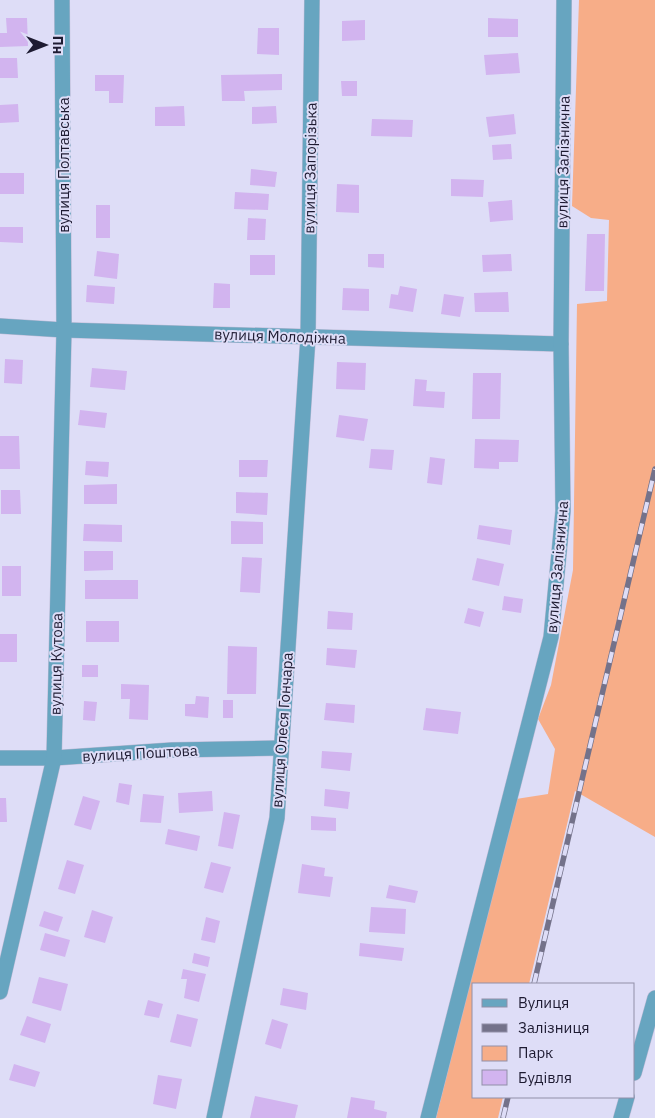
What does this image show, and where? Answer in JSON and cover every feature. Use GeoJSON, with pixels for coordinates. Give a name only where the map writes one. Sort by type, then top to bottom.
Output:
{"type":"FeatureCollection","features":[{"type":"Feature","properties":{"kind":"street","name":"вулиця Полтавська"},"geometry":{"type":"LineString","coordinates":[[62,0],[64,330]]}},
{"type":"Feature","properties":{"kind":"street","name":"вулиця Запорізька"},"geometry":{"type":"LineString","coordinates":[[308,337],[312,0]]}},
{"type":"Feature","properties":{"kind":"street","name":"вулиця Залізнична"},"geometry":{"type":"LineString","coordinates":[[428,1118],[552,637],[563,511],[561,344],[564,0]]}},
{"type":"Feature","properties":{"kind":"street","name":"вулиця Молодіжна"},"geometry":{"type":"LineString","coordinates":[[0,326],[64,330],[561,344]]}},
{"type":"Feature","properties":{"kind":"street","name":"вулиця Кутова"},"geometry":{"type":"LineString","coordinates":[[0,992],[54,758],[64,330]]}},
{"type":"Feature","properties":{"kind":"street","name":"вулиця Олеся Гончара"},"geometry":{"type":"LineString","coordinates":[[214,1118],[277,818],[280,748],[308,337]]}},
{"type":"Feature","properties":{"kind":"street","name":"вулиця Поштова"},"geometry":{"type":"LineString","coordinates":[[0,758],[54,758],[172,750],[280,748]]}},
{"type":"Feature","properties":{"kind":"street"},"geometry":{"type":"LineString","coordinates":[[635,1069],[655,998]]}},
{"type":"Feature","properties":{"kind":"street"},"geometry":{"type":"LineString","coordinates":[[621,1118],[627,1098]]}},
{"type":"Feature","properties":{"kind":"green space"},"geometry":{"type":"Polygon","coordinates":[[[579,0],[655,0],[655,837],[575,791],[529,983],[472,983],[472,1098],[503,1098],[498,1118],[436,1118],[516,799],[548,794],[555,749],[538,719],[551,685],[573,570],[577,304],[607,301],[609,220],[591,218],[572,206],[579,0]]]}},
{"type":"Feature","properties":{"kind":"building"},"geometry":{"type":"Polygon","coordinates":[[[6,18],[27,18],[28,46],[0,47],[0,33],[7,33],[6,18]]]}},
{"type":"Feature","properties":{"kind":"building"},"geometry":{"type":"Polygon","coordinates":[[[488,18],[518,19],[518,37],[488,37],[488,18]]]}},
{"type":"Feature","properties":{"kind":"building"},"geometry":{"type":"Polygon","coordinates":[[[365,20],[365,40],[342,41],[342,21],[365,20]]]}},
{"type":"Feature","properties":{"kind":"building"},"geometry":{"type":"Polygon","coordinates":[[[258,28],[279,28],[279,55],[257,54],[258,28]]]}},
{"type":"Feature","properties":{"kind":"building"},"geometry":{"type":"Polygon","coordinates":[[[518,53],[520,73],[486,75],[484,55],[518,53]]]}},
{"type":"Feature","properties":{"kind":"building"},"geometry":{"type":"Polygon","coordinates":[[[0,58],[17,58],[18,78],[0,78],[0,58]]]}},
{"type":"Feature","properties":{"kind":"building"},"geometry":{"type":"Polygon","coordinates":[[[282,74],[282,90],[244,91],[245,101],[222,101],[221,75],[282,74]]]}},
{"type":"Feature","properties":{"kind":"building"},"geometry":{"type":"Polygon","coordinates":[[[95,75],[124,75],[123,103],[109,103],[109,91],[95,91],[95,75]]]}},
{"type":"Feature","properties":{"kind":"building"},"geometry":{"type":"Polygon","coordinates":[[[341,81],[357,81],[357,96],[342,96],[341,81]]]}},
{"type":"Feature","properties":{"kind":"building"},"geometry":{"type":"Polygon","coordinates":[[[18,104],[19,122],[0,123],[0,105],[18,104]]]}},
{"type":"Feature","properties":{"kind":"building"},"geometry":{"type":"Polygon","coordinates":[[[184,106],[185,126],[155,126],[155,107],[184,106]]]}},
{"type":"Feature","properties":{"kind":"building"},"geometry":{"type":"Polygon","coordinates":[[[276,106],[277,123],[252,124],[252,107],[276,106]]]}},
{"type":"Feature","properties":{"kind":"building"},"geometry":{"type":"Polygon","coordinates":[[[514,114],[516,134],[489,137],[486,117],[514,114]]]}},
{"type":"Feature","properties":{"kind":"building"},"geometry":{"type":"Polygon","coordinates":[[[372,119],[413,120],[412,137],[371,136],[372,119]]]}},
{"type":"Feature","properties":{"kind":"building"},"geometry":{"type":"Polygon","coordinates":[[[511,144],[512,159],[493,160],[492,145],[511,144]]]}},
{"type":"Feature","properties":{"kind":"building"},"geometry":{"type":"Polygon","coordinates":[[[251,169],[277,172],[275,187],[250,185],[251,169]]]}},
{"type":"Feature","properties":{"kind":"building"},"geometry":{"type":"Polygon","coordinates":[[[0,173],[24,173],[24,194],[0,194],[0,173]]]}},
{"type":"Feature","properties":{"kind":"building"},"geometry":{"type":"Polygon","coordinates":[[[451,179],[484,180],[483,197],[451,196],[451,179]]]}},
{"type":"Feature","properties":{"kind":"building"},"geometry":{"type":"Polygon","coordinates":[[[337,184],[359,185],[359,213],[336,212],[337,184]]]}},
{"type":"Feature","properties":{"kind":"building"},"geometry":{"type":"Polygon","coordinates":[[[235,192],[269,194],[268,210],[234,209],[235,192]]]}},
{"type":"Feature","properties":{"kind":"building"},"geometry":{"type":"Polygon","coordinates":[[[512,200],[513,220],[490,222],[488,202],[512,200]]]}},
{"type":"Feature","properties":{"kind":"building"},"geometry":{"type":"Polygon","coordinates":[[[96,205],[110,205],[110,238],[96,238],[96,205]]]}},
{"type":"Feature","properties":{"kind":"building"},"geometry":{"type":"Polygon","coordinates":[[[248,218],[266,219],[265,240],[247,240],[248,218]]]}},
{"type":"Feature","properties":{"kind":"building"},"geometry":{"type":"Polygon","coordinates":[[[0,227],[23,227],[23,243],[0,242],[0,227]]]}},
{"type":"Feature","properties":{"kind":"building"},"geometry":{"type":"Polygon","coordinates":[[[587,234],[605,234],[604,291],[585,291],[587,234]]]}},
{"type":"Feature","properties":{"kind":"building"},"geometry":{"type":"Polygon","coordinates":[[[97,251],[119,254],[117,279],[94,276],[97,251]]]}},
{"type":"Feature","properties":{"kind":"building"},"geometry":{"type":"Polygon","coordinates":[[[368,254],[384,254],[384,268],[368,267],[368,254]]]}},
{"type":"Feature","properties":{"kind":"building"},"geometry":{"type":"Polygon","coordinates":[[[511,254],[512,271],[483,272],[482,255],[511,254]]]}},
{"type":"Feature","properties":{"kind":"building"},"geometry":{"type":"Polygon","coordinates":[[[250,255],[275,255],[275,275],[250,275],[250,255]]]}},
{"type":"Feature","properties":{"kind":"building"},"geometry":{"type":"Polygon","coordinates":[[[214,283],[230,284],[230,308],[213,308],[214,283]]]}},
{"type":"Feature","properties":{"kind":"building"},"geometry":{"type":"Polygon","coordinates":[[[87,285],[115,287],[114,304],[86,302],[87,285]]]}},
{"type":"Feature","properties":{"kind":"building"},"geometry":{"type":"Polygon","coordinates":[[[400,286],[417,289],[413,312],[389,308],[391,294],[398,295],[400,286]]]}},
{"type":"Feature","properties":{"kind":"building"},"geometry":{"type":"Polygon","coordinates":[[[343,288],[369,289],[369,311],[342,310],[343,288]]]}},
{"type":"Feature","properties":{"kind":"building"},"geometry":{"type":"Polygon","coordinates":[[[508,292],[509,312],[475,312],[474,293],[508,292]]]}},
{"type":"Feature","properties":{"kind":"building"},"geometry":{"type":"Polygon","coordinates":[[[444,294],[464,297],[460,317],[441,314],[444,294]]]}},
{"type":"Feature","properties":{"kind":"building"},"geometry":{"type":"Polygon","coordinates":[[[5,359],[23,360],[22,384],[4,383],[5,359]]]}},
{"type":"Feature","properties":{"kind":"building"},"geometry":{"type":"Polygon","coordinates":[[[337,362],[366,363],[365,390],[336,389],[337,362]]]}},
{"type":"Feature","properties":{"kind":"building"},"geometry":{"type":"Polygon","coordinates":[[[92,368],[127,371],[125,390],[90,387],[92,368]]]}},
{"type":"Feature","properties":{"kind":"building"},"geometry":{"type":"Polygon","coordinates":[[[473,373],[501,373],[500,419],[472,419],[473,373]]]}},
{"type":"Feature","properties":{"kind":"building"},"geometry":{"type":"Polygon","coordinates":[[[415,379],[427,380],[426,391],[445,392],[444,408],[413,406],[415,379]]]}},
{"type":"Feature","properties":{"kind":"building"},"geometry":{"type":"Polygon","coordinates":[[[80,410],[107,413],[105,428],[78,425],[80,410]]]}},
{"type":"Feature","properties":{"kind":"building"},"geometry":{"type":"Polygon","coordinates":[[[339,415],[368,419],[364,441],[336,437],[339,415]]]}},
{"type":"Feature","properties":{"kind":"building"},"geometry":{"type":"Polygon","coordinates":[[[0,436],[19,436],[20,469],[0,469],[0,436]]]}},
{"type":"Feature","properties":{"kind":"building"},"geometry":{"type":"Polygon","coordinates":[[[475,439],[519,440],[518,462],[499,462],[499,469],[474,468],[475,439]]]}},
{"type":"Feature","properties":{"kind":"building"},"geometry":{"type":"Polygon","coordinates":[[[371,449],[394,450],[392,470],[369,468],[371,449]]]}},
{"type":"Feature","properties":{"kind":"building"},"geometry":{"type":"Polygon","coordinates":[[[430,457],[445,459],[442,485],[427,483],[430,457]]]}},
{"type":"Feature","properties":{"kind":"building"},"geometry":{"type":"Polygon","coordinates":[[[239,460],[268,460],[267,477],[239,477],[239,460]]]}},
{"type":"Feature","properties":{"kind":"building"},"geometry":{"type":"Polygon","coordinates":[[[86,461],[109,462],[108,477],[85,475],[86,461]]]}},
{"type":"Feature","properties":{"kind":"building"},"geometry":{"type":"Polygon","coordinates":[[[117,484],[117,504],[84,504],[84,485],[117,484]]]}},
{"type":"Feature","properties":{"kind":"building"},"geometry":{"type":"Polygon","coordinates":[[[1,490],[20,490],[21,514],[1,514],[1,490]]]}},
{"type":"Feature","properties":{"kind":"building"},"geometry":{"type":"Polygon","coordinates":[[[236,492],[268,493],[267,515],[236,513],[236,492]]]}},
{"type":"Feature","properties":{"kind":"building"},"geometry":{"type":"Polygon","coordinates":[[[231,521],[263,522],[263,544],[231,544],[231,521]]]}},
{"type":"Feature","properties":{"kind":"building"},"geometry":{"type":"Polygon","coordinates":[[[84,524],[122,525],[122,542],[83,541],[84,524]]]}},
{"type":"Feature","properties":{"kind":"building"},"geometry":{"type":"Polygon","coordinates":[[[479,525],[512,530],[510,545],[477,539],[479,525]]]}},
{"type":"Feature","properties":{"kind":"building"},"geometry":{"type":"Polygon","coordinates":[[[84,551],[113,551],[113,570],[84,571],[84,551]]]}},
{"type":"Feature","properties":{"kind":"building"},"geometry":{"type":"Polygon","coordinates":[[[242,557],[262,558],[260,593],[240,592],[242,557]]]}},
{"type":"Feature","properties":{"kind":"building"},"geometry":{"type":"Polygon","coordinates":[[[477,558],[504,564],[499,586],[472,580],[477,558]]]}},
{"type":"Feature","properties":{"kind":"building"},"geometry":{"type":"Polygon","coordinates":[[[2,566],[21,566],[21,596],[2,596],[2,566]]]}},
{"type":"Feature","properties":{"kind":"building"},"geometry":{"type":"Polygon","coordinates":[[[85,580],[138,580],[138,599],[85,599],[85,580]]]}},
{"type":"Feature","properties":{"kind":"building"},"geometry":{"type":"Polygon","coordinates":[[[504,596],[523,599],[521,613],[502,610],[504,596]]]}},
{"type":"Feature","properties":{"kind":"building"},"geometry":{"type":"Polygon","coordinates":[[[468,608],[484,612],[480,627],[464,623],[468,608]]]}},
{"type":"Feature","properties":{"kind":"building"},"geometry":{"type":"Polygon","coordinates":[[[328,611],[353,613],[352,630],[327,629],[328,611]]]}},
{"type":"Feature","properties":{"kind":"building"},"geometry":{"type":"Polygon","coordinates":[[[86,621],[119,621],[119,642],[86,642],[86,621]]]}},
{"type":"Feature","properties":{"kind":"building"},"geometry":{"type":"Polygon","coordinates":[[[0,634],[17,634],[17,662],[0,662],[0,634]]]}},
{"type":"Feature","properties":{"kind":"building"},"geometry":{"type":"Polygon","coordinates":[[[228,646],[257,647],[256,694],[227,694],[228,646]]]}},
{"type":"Feature","properties":{"kind":"building"},"geometry":{"type":"Polygon","coordinates":[[[327,648],[357,650],[355,668],[326,665],[327,648]]]}},
{"type":"Feature","properties":{"kind":"building"},"geometry":{"type":"Polygon","coordinates":[[[82,665],[98,665],[98,677],[82,677],[82,665]]]}},
{"type":"Feature","properties":{"kind":"building"},"geometry":{"type":"Polygon","coordinates":[[[121,684],[149,685],[148,720],[129,719],[130,699],[121,699],[121,684]]]}},
{"type":"Feature","properties":{"kind":"building"},"geometry":{"type":"Polygon","coordinates":[[[196,696],[209,697],[208,718],[185,716],[185,704],[195,704],[196,696]]]}},
{"type":"Feature","properties":{"kind":"building"},"geometry":{"type":"Polygon","coordinates":[[[223,700],[233,700],[233,718],[223,718],[223,700]]]}},
{"type":"Feature","properties":{"kind":"building"},"geometry":{"type":"Polygon","coordinates":[[[84,701],[97,702],[95,721],[83,720],[84,701]]]}},
{"type":"Feature","properties":{"kind":"building"},"geometry":{"type":"Polygon","coordinates":[[[326,703],[355,705],[354,723],[324,720],[326,703]]]}},
{"type":"Feature","properties":{"kind":"building"},"geometry":{"type":"Polygon","coordinates":[[[426,708],[461,712],[458,734],[423,730],[426,708]]]}},
{"type":"Feature","properties":{"kind":"building"},"geometry":{"type":"Polygon","coordinates":[[[322,751],[352,753],[350,771],[321,768],[322,751]]]}},
{"type":"Feature","properties":{"kind":"building"},"geometry":{"type":"Polygon","coordinates":[[[119,783],[132,785],[129,805],[116,802],[119,783]]]}},
{"type":"Feature","properties":{"kind":"building"},"geometry":{"type":"Polygon","coordinates":[[[325,789],[350,792],[348,809],[324,806],[325,789]]]}},
{"type":"Feature","properties":{"kind":"building"},"geometry":{"type":"Polygon","coordinates":[[[212,791],[213,811],[179,813],[178,793],[212,791]]]}},
{"type":"Feature","properties":{"kind":"building"},"geometry":{"type":"Polygon","coordinates":[[[143,794],[164,796],[161,823],[140,822],[143,794]]]}},
{"type":"Feature","properties":{"kind":"building"},"geometry":{"type":"Polygon","coordinates":[[[83,796],[100,801],[91,830],[74,825],[83,796]]]}},
{"type":"Feature","properties":{"kind":"building"},"geometry":{"type":"Polygon","coordinates":[[[0,798],[6,798],[7,822],[0,822],[0,798]]]}},
{"type":"Feature","properties":{"kind":"building"},"geometry":{"type":"Polygon","coordinates":[[[224,812],[240,815],[233,849],[218,846],[224,812]]]}},
{"type":"Feature","properties":{"kind":"building"},"geometry":{"type":"Polygon","coordinates":[[[311,816],[336,818],[336,831],[311,830],[311,816]]]}},
{"type":"Feature","properties":{"kind":"building"},"geometry":{"type":"Polygon","coordinates":[[[168,829],[200,836],[197,851],[165,844],[168,829]]]}},
{"type":"Feature","properties":{"kind":"building"},"geometry":{"type":"Polygon","coordinates":[[[67,860],[84,865],[75,894],[58,889],[67,860]]]}},
{"type":"Feature","properties":{"kind":"building"},"geometry":{"type":"Polygon","coordinates":[[[211,862],[231,867],[223,893],[204,888],[211,862]]]}},
{"type":"Feature","properties":{"kind":"building"},"geometry":{"type":"Polygon","coordinates":[[[302,864],[325,868],[324,876],[333,877],[330,897],[298,893],[302,864]]]}},
{"type":"Feature","properties":{"kind":"building"},"geometry":{"type":"Polygon","coordinates":[[[389,885],[418,891],[415,903],[386,898],[389,885]]]}},
{"type":"Feature","properties":{"kind":"building"},"geometry":{"type":"Polygon","coordinates":[[[371,907],[406,909],[405,934],[369,932],[371,907]]]}},
{"type":"Feature","properties":{"kind":"building"},"geometry":{"type":"Polygon","coordinates":[[[92,910],[113,917],[105,943],[84,937],[92,910]]]}},
{"type":"Feature","properties":{"kind":"building"},"geometry":{"type":"Polygon","coordinates":[[[44,911],[63,917],[58,932],[39,926],[44,911]]]}},
{"type":"Feature","properties":{"kind":"building"},"geometry":{"type":"Polygon","coordinates":[[[206,917],[220,921],[215,943],[201,940],[206,917]]]}},
{"type":"Feature","properties":{"kind":"building"},"geometry":{"type":"Polygon","coordinates":[[[45,933],[70,940],[65,957],[40,950],[45,933]]]}},
{"type":"Feature","properties":{"kind":"building"},"geometry":{"type":"Polygon","coordinates":[[[360,943],[404,948],[402,961],[359,956],[360,943]]]}},
{"type":"Feature","properties":{"kind":"building"},"geometry":{"type":"Polygon","coordinates":[[[194,953],[210,957],[208,967],[192,963],[194,953]]]}},
{"type":"Feature","properties":{"kind":"building"},"geometry":{"type":"Polygon","coordinates":[[[183,969],[206,974],[199,1002],[184,998],[187,979],[181,979],[183,969]]]}},
{"type":"Feature","properties":{"kind":"building"},"geometry":{"type":"Polygon","coordinates":[[[39,977],[68,984],[61,1011],[32,1003],[39,977]]]}},
{"type":"Feature","properties":{"kind":"building"},"geometry":{"type":"Polygon","coordinates":[[[283,988],[308,993],[306,1010],[280,1005],[283,988]]]}},
{"type":"Feature","properties":{"kind":"building"},"geometry":{"type":"Polygon","coordinates":[[[148,1000],[163,1004],[159,1018],[144,1015],[148,1000]]]}},
{"type":"Feature","properties":{"kind":"building"},"geometry":{"type":"Polygon","coordinates":[[[177,1014],[198,1019],[191,1047],[170,1042],[177,1014]]]}},
{"type":"Feature","properties":{"kind":"building"},"geometry":{"type":"Polygon","coordinates":[[[27,1016],[51,1024],[45,1043],[20,1035],[27,1016]]]}},
{"type":"Feature","properties":{"kind":"building"},"geometry":{"type":"Polygon","coordinates":[[[272,1019],[288,1024],[281,1049],[265,1044],[272,1019]]]}},
{"type":"Feature","properties":{"kind":"building"},"geometry":{"type":"Polygon","coordinates":[[[14,1064],[40,1072],[35,1087],[9,1080],[14,1064]]]}},
{"type":"Feature","properties":{"kind":"building"},"geometry":{"type":"Polygon","coordinates":[[[158,1075],[182,1079],[176,1109],[153,1104],[158,1075]]]}},
{"type":"Feature","properties":{"kind":"building"},"geometry":{"type":"Polygon","coordinates":[[[255,1096],[298,1105],[295,1118],[250,1118],[255,1096]]]}},
{"type":"Feature","properties":{"kind":"building"},"geometry":{"type":"Polygon","coordinates":[[[351,1097],[375,1101],[374,1109],[387,1112],[386,1118],[347,1118],[351,1097]]]}},
{"type":"Feature","properties":{"kind":"railway"},"geometry":{"type":"LineString","coordinates":[[534,983],[655,469]]}},
{"type":"Feature","properties":{"kind":"railway"},"geometry":{"type":"LineString","coordinates":[[503,1118],[508,1098]]}}]}
